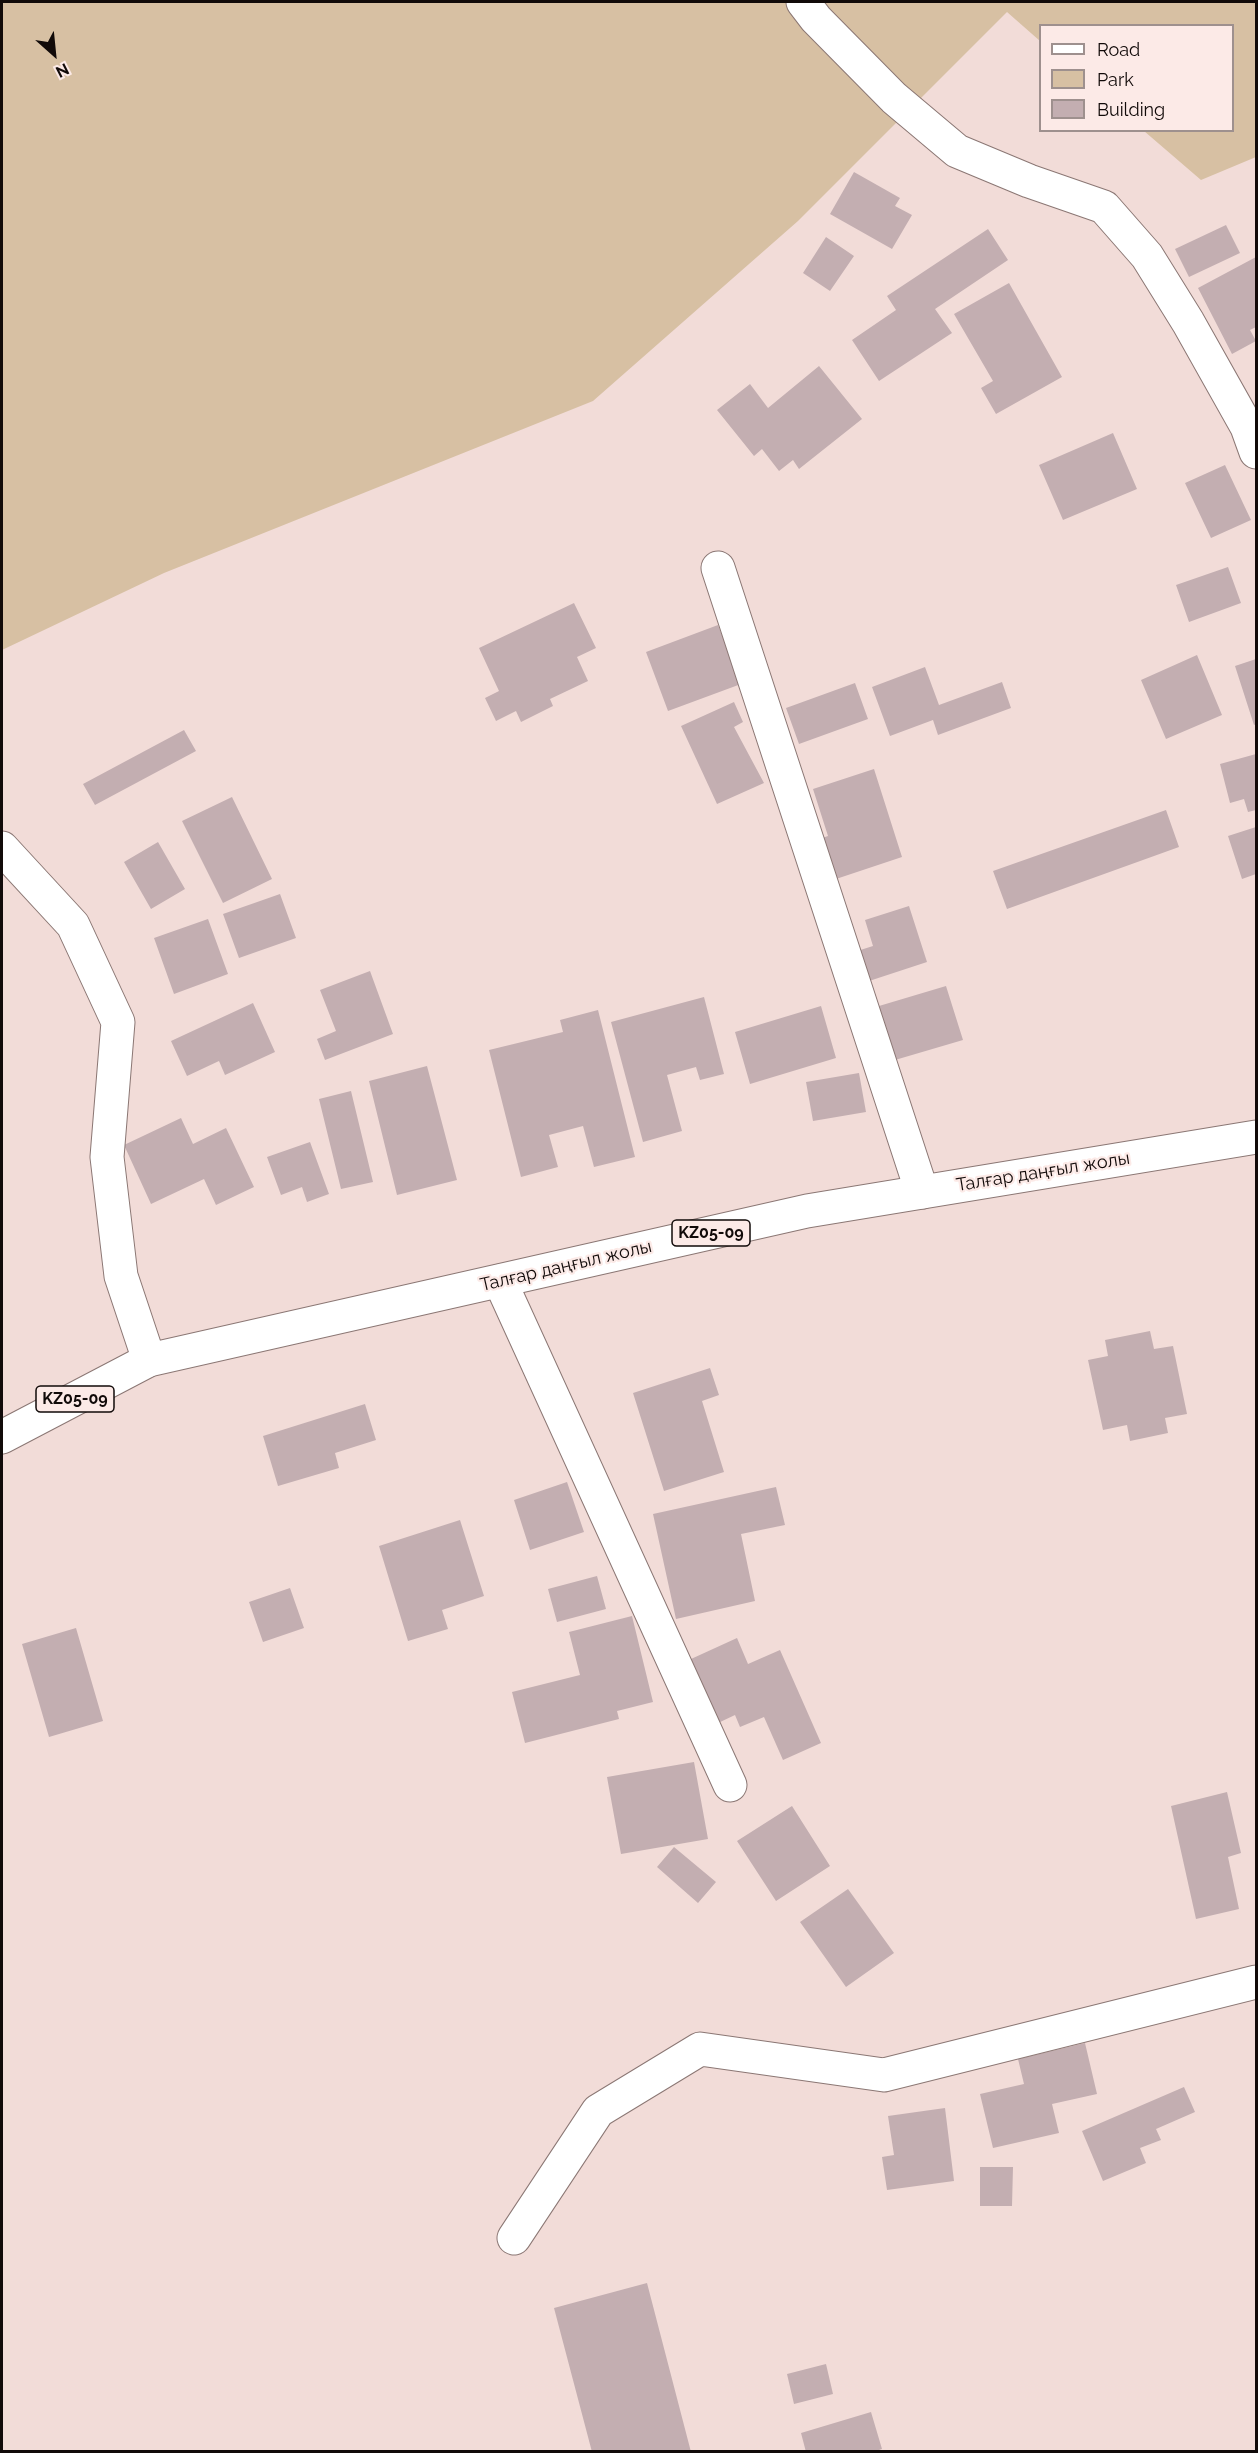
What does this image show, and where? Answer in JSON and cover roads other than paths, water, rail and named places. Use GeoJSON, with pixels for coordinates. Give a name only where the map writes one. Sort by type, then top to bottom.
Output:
{"type":"FeatureCollection","features":[{"type":"Feature","properties":{"kind":"street"},"geometry":{"type":"LineString","coordinates":[[803,2],[816,19],[894,98],[957,151],[1029,181],[1104,207],[1147,256],[1247,427],[1257,452]]}},
{"type":"Feature","properties":{"kind":"street"},"geometry":{"type":"LineString","coordinates":[[718,568],[922,1192]]}},
{"type":"Feature","properties":{"kind":"street"},"geometry":{"type":"LineString","coordinates":[[2,848],[73,926],[118,1022],[107,1157],[121,1276],[149,1360]]}},
{"type":"Feature","properties":{"kind":"street","name":"Талғар даңғыл жолы"},"geometry":{"type":"LineString","coordinates":[[2,1437],[149,1360],[807,1211],[1257,1137]]}},
{"type":"Feature","properties":{"kind":"street"},"geometry":{"type":"LineString","coordinates":[[500,1281],[730,1785]]}},
{"type":"Feature","properties":{"kind":"street"},"geometry":{"type":"LineString","coordinates":[[514,2238],[598,2111],[700,2049],[884,2074],[1257,1982]]}}]}
